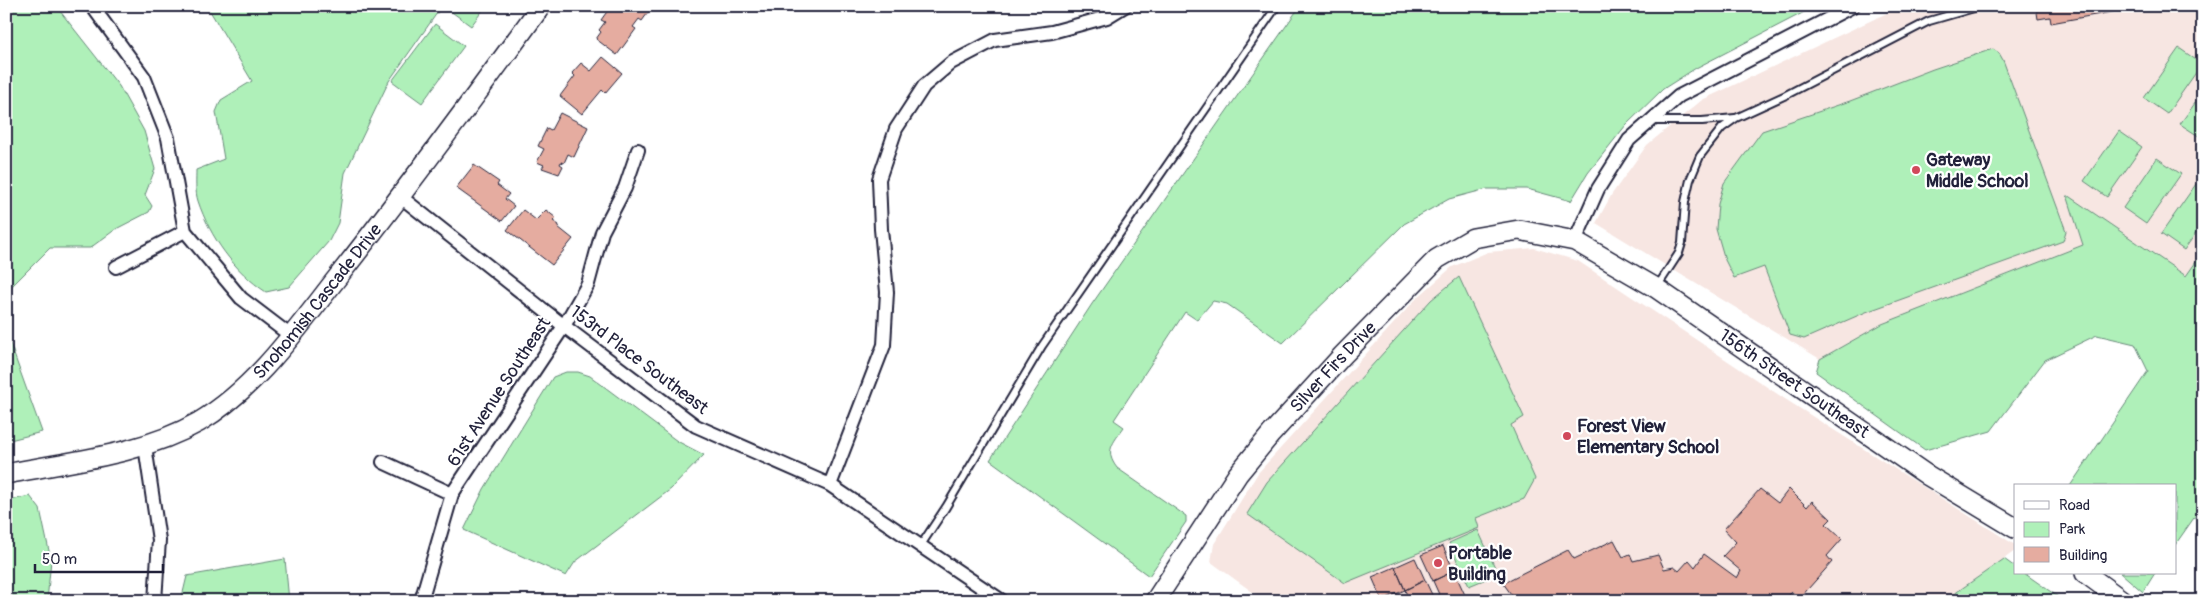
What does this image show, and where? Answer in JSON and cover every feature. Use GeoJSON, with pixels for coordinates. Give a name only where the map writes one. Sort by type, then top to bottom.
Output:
{"type":"FeatureCollection","features":[{"type":"Feature","properties":{"kind":"street"},"geometry":{"type":"LineString","coordinates":[[92,6],[144,77],[168,138],[185,231],[241,298],[291,336]]}},
{"type":"Feature","properties":{"kind":"street","name":"Snohomish Cascade Drive"},"geometry":{"type":"LineString","coordinates":[[6,474],[145,446],[198,422],[234,399],[291,336],[401,197],[541,6]]}},
{"type":"Feature","properties":{"kind":"street"},"geometry":{"type":"LineString","coordinates":[[830,486],[884,345],[887,292],[881,229],[879,179],[896,129],[924,86],[951,63],[995,40],[1052,32],[1106,17],[1125,6]]}},
{"type":"Feature","properties":{"kind":"street"},"geometry":{"type":"LineString","coordinates":[[1574,241],[1598,189],[1629,140],[1679,96],[1853,6]]}},
{"type":"Feature","properties":{"kind":"street","name":"61st Avenue Southeast"},"geometry":{"type":"LineString","coordinates":[[421,601],[452,494],[564,326],[588,284],[602,232],[625,188],[638,150]]}},
{"type":"Feature","properties":{"kind":"street","name":"153rd Place Southeast"},"geometry":{"type":"LineString","coordinates":[[401,197],[564,326],[696,426],[830,486],[1002,601]]}},
{"type":"Feature","properties":{"kind":"street","name":"Silver Firs Drive"},"geometry":{"type":"LineString","coordinates":[[1155,601],[1238,474],[1271,434],[1343,355],[1437,259],[1474,238],[1519,230],[1574,241]]}},
{"type":"Feature","properties":{"kind":"street"},"geometry":{"type":"LineString","coordinates":[[116,267],[185,231]]}},
{"type":"Feature","properties":{"kind":"street","name":"156th Street Southeast"},"geometry":{"type":"LineString","coordinates":[[1574,241],[1656,288],[1927,475],[2014,527]]}},
{"type":"Feature","properties":{"kind":"street"},"geometry":{"type":"LineString","coordinates":[[145,446],[159,540],[155,601]]}},
{"type":"Feature","properties":{"kind":"street"},"geometry":{"type":"LineString","coordinates":[[383,462],[452,494]]}},
{"type":"Feature","properties":{"kind":"street"},"geometry":{"type":"LineString","coordinates":[[2086,574],[2123,601]]}},
{"type":"Feature","properties":{"kind":"lane"},"geometry":{"type":"LineString","coordinates":[[920,545],[946,507],[1042,346],[1277,6]]}},
{"type":"Feature","properties":{"kind":"lane"},"geometry":{"type":"LineString","coordinates":[[1656,288],[1679,254],[1682,243],[1684,202],[1690,180],[1700,156],[1722,128],[1736,118],[1786,95],[1929,21],[1980,6]]}},
{"type":"Feature","properties":{"kind":"lane"},"geometry":{"type":"LineString","coordinates":[[1650,121],[1702,121],[1736,118]]}},
{"type":"Feature","properties":{"kind":"shaded area","name":"Gateway Middle School"},"geometry":{"type":"Polygon","coordinates":[[[1902,6],[2203,6],[2203,252],[2186,276],[2067,195],[2083,245],[1882,324],[1820,359],[1596,223],[1612,194],[1647,145],[1702,100],[1902,6]]]}},
{"type":"Feature","properties":{"kind":"shaded area","name":"Forest View Elementary School"},"geometry":{"type":"Polygon","coordinates":[[[1534,248],[1578,261],[1785,399],[2014,544],[2014,552],[1944,601],[1265,601],[1211,562],[1214,544],[1258,473],[1415,300],[1452,267],[1488,252],[1534,248]]]}},
{"type":"Feature","properties":{"kind":"green space"},"geometry":{"type":"Polygon","coordinates":[[[6,6],[56,6],[119,86],[144,131],[155,169],[145,195],[152,206],[149,212],[116,229],[90,248],[50,248],[6,292],[6,6]]]}},
{"type":"Feature","properties":{"kind":"green space"},"geometry":{"type":"Polygon","coordinates":[[[207,6],[442,6],[389,81],[345,173],[338,223],[329,241],[289,287],[266,292],[254,284],[224,252],[209,227],[198,201],[196,170],[224,159],[216,112],[221,100],[252,81],[207,6]]]}},
{"type":"Feature","properties":{"kind":"green space"},"geometry":{"type":"Polygon","coordinates":[[[451,6],[486,6],[471,26],[449,10],[451,6]]]}},
{"type":"Feature","properties":{"kind":"green space"},"geometry":{"type":"Polygon","coordinates":[[[1300,6],[1816,6],[1696,68],[1663,89],[1626,125],[1588,173],[1571,201],[1527,189],[1487,189],[1449,199],[1404,224],[1283,343],[1227,304],[1213,301],[1197,320],[1185,312],[1114,420],[1124,427],[1111,452],[1111,457],[1117,468],[1186,516],[1186,522],[1149,576],[990,460],[1092,304],[1300,6]]]}},
{"type":"Feature","properties":{"kind":"green space"},"geometry":{"type":"Polygon","coordinates":[[[435,24],[464,46],[422,103],[392,81],[435,24]]]}},
{"type":"Feature","properties":{"kind":"green space"},"geometry":{"type":"Polygon","coordinates":[[[2179,48],[2202,64],[2167,114],[2144,98],[2179,48]]]}},
{"type":"Feature","properties":{"kind":"green space"},"geometry":{"type":"Polygon","coordinates":[[[1993,49],[1999,53],[2003,60],[2066,231],[2063,241],[1866,312],[1804,339],[1790,335],[1764,267],[1734,278],[1725,260],[1716,229],[1718,204],[1724,183],[1762,131],[1993,49]]]}},
{"type":"Feature","properties":{"kind":"green space"},"geometry":{"type":"Polygon","coordinates":[[[2203,92],[2203,139],[2180,124],[2203,92]]]}},
{"type":"Feature","properties":{"kind":"green space"},"geometry":{"type":"Polygon","coordinates":[[[2119,131],[2142,147],[2107,197],[2084,181],[2119,131]]]}},
{"type":"Feature","properties":{"kind":"green space"},"geometry":{"type":"Polygon","coordinates":[[[2157,158],[2181,174],[2146,224],[2123,208],[2157,158]]]}},
{"type":"Feature","properties":{"kind":"green space"},"geometry":{"type":"Polygon","coordinates":[[[2196,184],[2203,189],[2203,223],[2184,250],[2161,234],[2196,184]]]}},
{"type":"Feature","properties":{"kind":"green space"},"geometry":{"type":"Polygon","coordinates":[[[2067,195],[2186,276],[2203,252],[2203,505],[2176,544],[2176,484],[2071,484],[2148,371],[2135,344],[2097,335],[2045,360],[1991,431],[1925,450],[1816,372],[1820,359],[1882,324],[2083,245],[2067,195]]]}},
{"type":"Feature","properties":{"kind":"green space"},"geometry":{"type":"Polygon","coordinates":[[[1459,277],[1524,417],[1511,425],[1535,479],[1524,499],[1476,518],[1479,528],[1345,583],[1247,514],[1267,482],[1431,300],[1459,277]]]}},
{"type":"Feature","properties":{"kind":"green space"},"geometry":{"type":"Polygon","coordinates":[[[6,332],[42,432],[6,441],[6,332]]]}},
{"type":"Feature","properties":{"kind":"green space"},"geometry":{"type":"Polygon","coordinates":[[[566,372],[578,372],[590,376],[677,441],[704,455],[671,489],[575,562],[566,576],[464,530],[484,489],[553,377],[566,372]]]}},
{"type":"Feature","properties":{"kind":"green space"},"geometry":{"type":"Polygon","coordinates":[[[30,496],[40,509],[51,560],[47,601],[6,601],[6,501],[30,496]]]}},
{"type":"Feature","properties":{"kind":"green space"},"geometry":{"type":"Polygon","coordinates":[[[1478,530],[1498,574],[1469,586],[1449,543],[1478,530]]]}},
{"type":"Feature","properties":{"kind":"green space"},"geometry":{"type":"Polygon","coordinates":[[[285,559],[289,601],[181,601],[187,576],[285,559]]]}},
{"type":"Feature","properties":{"kind":"green space"},"geometry":{"type":"Polygon","coordinates":[[[2004,559],[2014,566],[2014,574],[2025,574],[2064,601],[1944,601],[2004,559]]]}},
{"type":"Feature","properties":{"kind":"green space"},"geometry":{"type":"Polygon","coordinates":[[[2122,574],[2154,574],[2143,592],[2122,574]]]}},
{"type":"Feature","properties":{"kind":"building"},"geometry":{"type":"Polygon","coordinates":[[[611,6],[645,6],[650,10],[642,21],[639,19],[633,27],[636,29],[617,55],[596,39],[601,32],[599,30],[605,22],[601,20],[611,6]]]}},
{"type":"Feature","properties":{"kind":"building"},"geometry":{"type":"Polygon","coordinates":[[[2036,6],[2145,6],[2051,23],[2050,17],[2038,19],[2036,6]]]}},
{"type":"Feature","properties":{"kind":"building"},"geometry":{"type":"Polygon","coordinates":[[[603,57],[622,73],[605,93],[602,90],[582,114],[560,96],[575,76],[572,73],[581,63],[591,71],[603,57]]]}},
{"type":"Feature","properties":{"kind":"building"},"geometry":{"type":"Polygon","coordinates":[[[560,113],[588,127],[574,157],[568,154],[564,163],[561,162],[560,164],[563,166],[559,174],[542,168],[544,165],[537,162],[544,149],[538,146],[547,128],[551,130],[560,113]]]}},
{"type":"Feature","properties":{"kind":"building"},"geometry":{"type":"Polygon","coordinates":[[[474,165],[499,182],[497,185],[509,194],[505,199],[514,206],[502,221],[456,188],[474,165]]]}},
{"type":"Feature","properties":{"kind":"building"},"geometry":{"type":"Polygon","coordinates":[[[523,210],[536,220],[546,210],[556,218],[553,221],[559,225],[558,227],[573,239],[552,265],[507,230],[523,210]]]}},
{"type":"Feature","properties":{"kind":"building"},"geometry":{"type":"Polygon","coordinates":[[[1760,489],[1778,503],[1789,489],[1807,507],[1812,501],[1831,519],[1826,524],[1842,539],[1827,556],[1832,562],[1800,598],[1792,592],[1783,601],[1516,601],[1503,583],[1568,550],[1574,559],[1614,540],[1623,557],[1630,554],[1633,561],[1658,555],[1664,569],[1674,567],[1679,571],[1689,560],[1695,567],[1704,554],[1737,578],[1741,571],[1723,556],[1736,542],[1724,529],[1760,489]]]}},
{"type":"Feature","properties":{"kind":"building","name":"Portable Building"},"geometry":{"type":"Polygon","coordinates":[[[1443,546],[1454,571],[1433,581],[1421,555],[1443,546]]]}},
{"type":"Feature","properties":{"kind":"building","name":"Portable Building"},"geometry":{"type":"Polygon","coordinates":[[[1415,558],[1425,580],[1405,590],[1395,567],[1415,558]]]}},
{"type":"Feature","properties":{"kind":"building","name":"Portable Building"},"geometry":{"type":"Polygon","coordinates":[[[1395,567],[1405,590],[1382,600],[1372,577],[1395,567]]]}},
{"type":"Feature","properties":{"kind":"building","name":"Portable Building"},"geometry":{"type":"Polygon","coordinates":[[[1454,571],[1465,595],[1453,601],[1442,601],[1433,581],[1454,571]]]}},
{"type":"Feature","properties":{"kind":"building","name":"Portable Building"},"geometry":{"type":"Polygon","coordinates":[[[1425,580],[1435,601],[1409,601],[1405,590],[1425,580]]]}},
{"type":"Feature","properties":{"kind":"place","name":"Gateway Middle School"},"geometry":{"type":"Point","coordinates":[1916,170]}},
{"type":"Feature","properties":{"kind":"place","name":"Forest View Elementary School"},"geometry":{"type":"Point","coordinates":[1567,436]}},
{"type":"Feature","properties":{"kind":"place","name":"Portable Building"},"geometry":{"type":"Point","coordinates":[1438,563]}}]}
